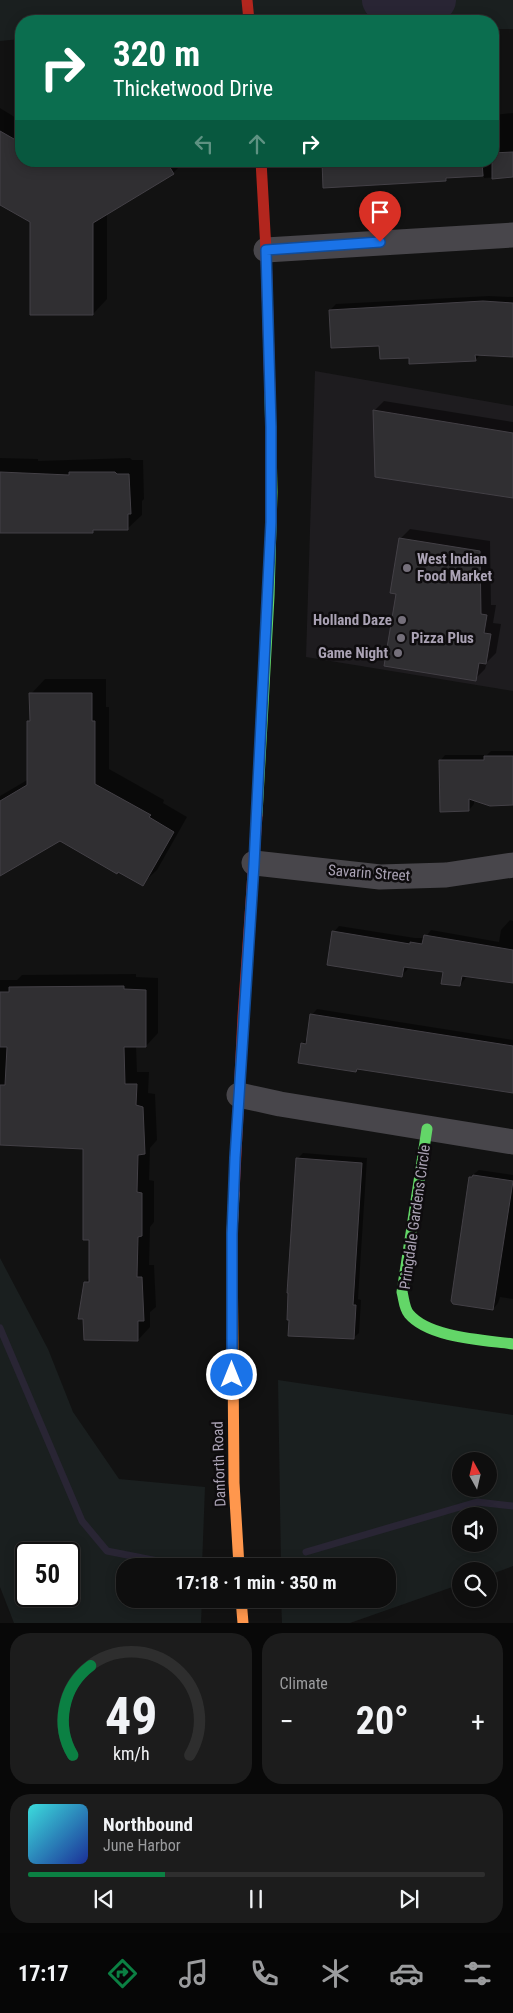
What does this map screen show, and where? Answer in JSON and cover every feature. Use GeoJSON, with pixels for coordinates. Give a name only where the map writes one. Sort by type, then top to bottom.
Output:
{"type":"FeatureCollection","features":[{"type":"Feature","properties":{"kind":"main road"},"geometry":{"type":"LineString","coordinates":[[247,0],[248,15]]}},
{"type":"Feature","properties":{"kind":"main road","name":"Danforth Road"},"geometry":{"type":"LineString","coordinates":[[239,1558],[234,1483],[232,1234],[269,596],[272,492],[266,250],[261,167]]}},
{"type":"Feature","properties":{"kind":"main road","name":"Pringdale Gardens Circle"},"geometry":{"type":"LineString","coordinates":[[427,1129],[402,1292],[409,1314],[436,1332],[513,1344]]}},
{"type":"Feature","properties":{"kind":"main road"},"geometry":{"type":"LineString","coordinates":[[242,1608],[243,1623]]}},
{"type":"Feature","properties":{"kind":"street"},"geometry":{"type":"LineString","coordinates":[[266,250],[513,236]]}},
{"type":"Feature","properties":{"kind":"street","name":"Savarin Street"},"geometry":{"type":"LineString","coordinates":[[254,864],[380,877],[446,875],[513,865]]}},
{"type":"Feature","properties":{"kind":"street","name":"Pringdale Gardens Circle"},"geometry":{"type":"LineString","coordinates":[[239,1095],[280,1104],[513,1142]]}},
{"type":"Feature","properties":{"kind":"shaded area"},"geometry":{"type":"Polygon","coordinates":[[[0,0],[513,0],[513,29],[499,29],[499,15],[15,15],[15,40],[0,41],[0,0]]]}},
{"type":"Feature","properties":{"kind":"shaded area"},"geometry":{"type":"Polygon","coordinates":[[[315,371],[513,406],[513,691],[306,657],[315,371]]]}},
{"type":"Feature","properties":{"kind":"shaded area"},"geometry":{"type":"Polygon","coordinates":[[[0,1258],[48,1349],[73,1412],[119,1479],[205,1487],[202,1558],[116,1558],[116,1608],[202,1608],[201,1623],[14,1623],[0,1587],[0,1258]]]}},
{"type":"Feature","properties":{"kind":"shaded area"},"geometry":{"type":"Polygon","coordinates":[[[278,1380],[513,1415],[513,1566],[497,1572],[497,1562],[452,1562],[452,1587],[396,1607],[396,1558],[281,1558],[278,1380]]]}},
{"type":"Feature","properties":{"kind":"shaded area"},"geometry":{"type":"Polygon","coordinates":[[[281,1608],[393,1608],[350,1623],[282,1623],[281,1608]]]}},
{"type":"Feature","properties":{"kind":"building"},"geometry":{"type":"Polygon","coordinates":[[[0,131],[15,140],[15,167],[170,167],[174,174],[93,223],[93,315],[30,315],[30,222],[0,205],[0,131]]]}},
{"type":"Feature","properties":{"kind":"building"},"geometry":{"type":"Polygon","coordinates":[[[513,152],[513,177],[492,179],[492,167],[499,167],[499,153],[513,152]]]}},
{"type":"Feature","properties":{"kind":"building"},"geometry":{"type":"Polygon","coordinates":[[[322,167],[482,167],[483,176],[446,178],[446,181],[323,188],[322,167]]]}},
{"type":"Feature","properties":{"kind":"building"},"geometry":{"type":"Polygon","coordinates":[[[483,301],[513,303],[513,357],[475,355],[476,361],[409,364],[409,358],[380,359],[379,346],[331,348],[329,310],[483,301]]]}},
{"type":"Feature","properties":{"kind":"building"},"geometry":{"type":"Polygon","coordinates":[[[373,410],[513,433],[513,498],[375,477],[373,410]]]}},
{"type":"Feature","properties":{"kind":"building"},"geometry":{"type":"Polygon","coordinates":[[[0,472],[69,475],[69,472],[115,472],[117,474],[129,474],[131,514],[128,514],[128,530],[93,530],[93,533],[0,533],[0,472]]]}},
{"type":"Feature","properties":{"kind":"building"},"geometry":{"type":"Polygon","coordinates":[[[399,538],[480,551],[481,614],[487,615],[484,633],[491,634],[486,664],[479,663],[476,681],[384,666],[396,594],[390,593],[399,538]]]}},
{"type":"Feature","properties":{"kind":"building"},"geometry":{"type":"Polygon","coordinates":[[[29,693],[92,693],[92,721],[95,721],[95,784],[151,815],[149,817],[174,832],[143,886],[118,872],[117,874],[60,841],[0,876],[0,801],[27,785],[27,721],[30,721],[29,693]]]}},
{"type":"Feature","properties":{"kind":"building"},"geometry":{"type":"Polygon","coordinates":[[[484,756],[513,756],[513,805],[490,806],[469,799],[469,811],[440,812],[439,760],[484,760],[484,756]]]}},
{"type":"Feature","properties":{"kind":"building"},"geometry":{"type":"Polygon","coordinates":[[[332,931],[410,944],[410,942],[422,944],[424,935],[513,950],[513,983],[462,976],[460,986],[441,984],[443,972],[404,967],[402,977],[327,965],[332,931]]]}},
{"type":"Feature","properties":{"kind":"building"},"geometry":{"type":"Polygon","coordinates":[[[124,986],[124,989],[146,990],[146,1047],[124,1047],[125,1084],[137,1084],[136,1105],[143,1107],[145,1154],[138,1155],[137,1192],[142,1193],[142,1236],[138,1237],[137,1277],[142,1277],[144,1321],[138,1321],[138,1341],[84,1340],[83,1319],[78,1319],[84,1282],[89,1282],[89,1240],[83,1240],[83,1149],[0,1145],[0,1085],[5,1085],[7,1047],[0,1047],[0,992],[9,992],[9,987],[124,986]]]}},
{"type":"Feature","properties":{"kind":"building"},"geometry":{"type":"Polygon","coordinates":[[[310,1014],[513,1046],[513,1093],[357,1069],[356,1072],[298,1063],[301,1043],[306,1044],[310,1014]]]}},
{"type":"Feature","properties":{"kind":"building"},"geometry":{"type":"Polygon","coordinates":[[[296,1158],[362,1163],[353,1305],[356,1305],[354,1339],[288,1336],[287,1293],[296,1158]]]}},
{"type":"Feature","properties":{"kind":"building"},"geometry":{"type":"Polygon","coordinates":[[[473,1175],[513,1181],[493,1310],[453,1304],[451,1301],[469,1177],[473,1175]]]}},
{"type":"Feature","properties":{"kind":"waterway"},"geometry":{"type":"LineString","coordinates":[[383,0],[402,6],[415,6],[435,0]]}},
{"type":"Feature","properties":{"kind":"waterway"},"geometry":{"type":"LineString","coordinates":[[0,1328],[82,1521],[107,1551],[142,1558]]}},
{"type":"Feature","properties":{"kind":"waterway"},"geometry":{"type":"LineString","coordinates":[[306,1552],[477,1502],[513,1506]]}},
{"type":"Feature","properties":{"kind":"traffic: fast"},"geometry":{"type":"LineString","coordinates":[[257,815],[269,596],[272,492],[270,394]]}},
{"type":"Feature","properties":{"kind":"traffic: fast"},"geometry":{"type":"LineString","coordinates":[[427,1129],[402,1292],[406,1309],[418,1322],[443,1333],[513,1344]]}},
{"type":"Feature","properties":{"kind":"traffic: slow"},"geometry":{"type":"LineString","coordinates":[[234,1193],[232,1234],[234,1483],[239,1558]]}},
{"type":"Feature","properties":{"kind":"traffic: slow"},"geometry":{"type":"LineString","coordinates":[[242,1608],[243,1623]]}},
{"type":"Feature","properties":{"kind":"traffic: jam"},"geometry":{"type":"LineString","coordinates":[[247,0],[248,15]]}},
{"type":"Feature","properties":{"kind":"traffic: jam"},"geometry":{"type":"LineString","coordinates":[[261,167],[270,394]]}},
{"type":"Feature","properties":{"kind":"traffic: jam"},"geometry":{"type":"LineString","coordinates":[[234,1193],[243,1016],[257,815]]}},
{"type":"Feature","properties":{"kind":"place","name":"West Indian Food Market"},"geometry":{"type":"Point","coordinates":[407,568]}},
{"type":"Feature","properties":{"kind":"place","name":"Holland Daze"},"geometry":{"type":"Point","coordinates":[402,620]}},
{"type":"Feature","properties":{"kind":"place","name":"Pizza Plus"},"geometry":{"type":"Point","coordinates":[401,638]}},
{"type":"Feature","properties":{"kind":"place","name":"Game Night"},"geometry":{"type":"Point","coordinates":[398,653]}},
{"type":"Feature","properties":{"kind":"route"},"geometry":{"type":"LineString","coordinates":[[232,1375],[232,1234],[235,1158],[269,596],[272,492],[266,250],[380,242]]}}]}
